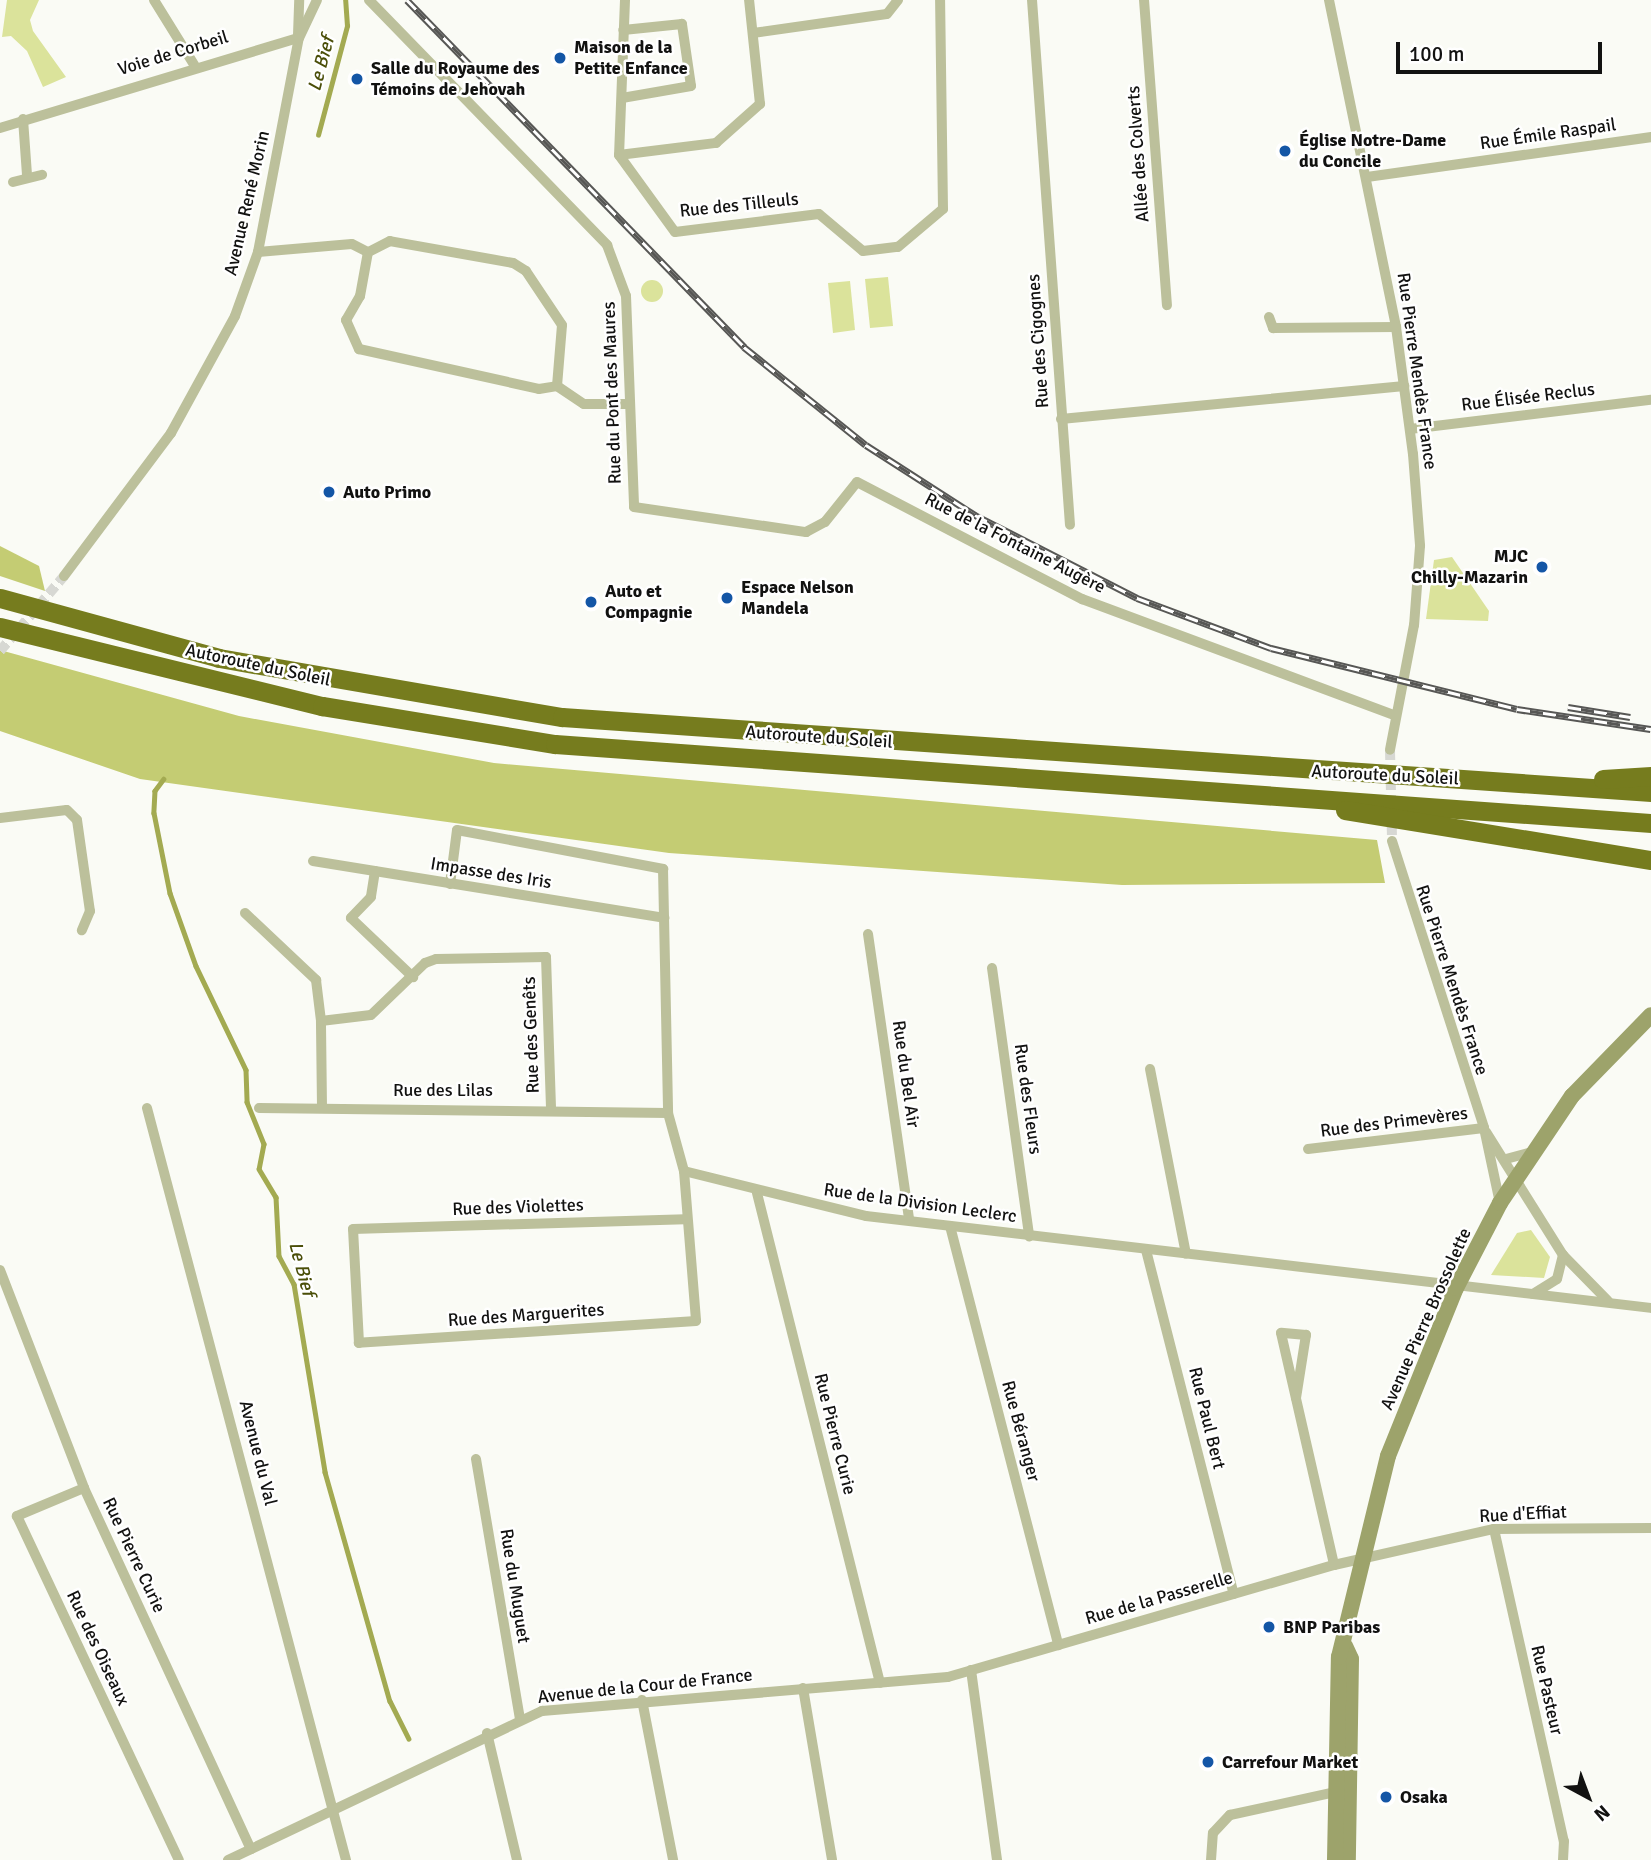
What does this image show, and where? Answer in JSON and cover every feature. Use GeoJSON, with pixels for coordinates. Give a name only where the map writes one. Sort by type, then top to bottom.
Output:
{"type":"FeatureCollection","features":[{"type":"Feature","properties":{"kind":"highway","name":"Autoroute du Soleil"},"geometry":{"type":"LineString","coordinates":[[0,598],[219,658],[562,717],[1651,792]]}},
{"type":"Feature","properties":{"kind":"highway","name":"Autoroute du Soleil"},"geometry":{"type":"LineString","coordinates":[[0,626],[322,706],[555,744],[1332,803],[1651,823]]}},
{"type":"Feature","properties":{"kind":"highway"},"geometry":{"type":"LineString","coordinates":[[1525,784],[1651,776]]}},
{"type":"Feature","properties":{"kind":"highway"},"geometry":{"type":"LineString","coordinates":[[1332,803],[1357,817],[1651,860]]}},
{"type":"Feature","properties":{"kind":"main road","name":"Avenue Pierre Brossolette"},"geometry":{"type":"LineString","coordinates":[[1335,1860],[1338,1791],[1351,1658],[1345,1646],[1358,1562],[1388,1457],[1456,1288],[1500,1203],[1572,1096],[1651,1015]]}},
{"type":"Feature","properties":{"kind":"main road","name":"Avenue Pierre Brossolette"},"geometry":{"type":"LineString","coordinates":[[1338,1791],[1348,1860]]}},
{"type":"Feature","properties":{"kind":"street"},"geometry":{"type":"LineString","coordinates":[[154,0],[195,66]]}},
{"type":"Feature","properties":{"kind":"street"},"geometry":{"type":"LineString","coordinates":[[299,0],[299,38]]}},
{"type":"Feature","properties":{"kind":"street","name":"Avenue René Morin"},"geometry":{"type":"LineString","coordinates":[[64,576],[209,372],[258,252],[299,38],[317,0]]}},
{"type":"Feature","properties":{"kind":"street","name":"Rue du Pont des Maures"},"geometry":{"type":"LineString","coordinates":[[369,0],[607,245],[626,296],[634,507]]}},
{"type":"Feature","properties":{"kind":"street"},"geometry":{"type":"LineString","coordinates":[[625,0],[619,155],[716,143],[760,104],[749,0]]}},
{"type":"Feature","properties":{"kind":"street"},"geometry":{"type":"LineString","coordinates":[[753,33],[887,14],[898,0]]}},
{"type":"Feature","properties":{"kind":"street","name":"Rue des Tilleuls"},"geometry":{"type":"LineString","coordinates":[[619,155],[675,232],[819,214],[863,251],[898,247],[943,209],[940,0]]}},
{"type":"Feature","properties":{"kind":"street","name":"Rue des Cigognes"},"geometry":{"type":"LineString","coordinates":[[1032,0],[1061,419],[1404,386]]}},
{"type":"Feature","properties":{"kind":"street","name":"Allée des Colverts"},"geometry":{"type":"LineString","coordinates":[[1144,0],[1167,304]]}},
{"type":"Feature","properties":{"kind":"street","name":"Rue Pierre Mendès France"},"geometry":{"type":"LineString","coordinates":[[1329,0],[1396,327],[1410,429],[1420,546],[1414,625],[1394,715],[1390,750]]}},
{"type":"Feature","properties":{"kind":"street"},"geometry":{"type":"LineString","coordinates":[[621,97],[691,86],[682,24],[623,30]]}},
{"type":"Feature","properties":{"kind":"street","name":"Voie de Corbeil"},"geometry":{"type":"LineString","coordinates":[[0,128],[195,66],[299,38]]}},
{"type":"Feature","properties":{"kind":"street"},"geometry":{"type":"LineString","coordinates":[[23,119],[27,175]]}},
{"type":"Feature","properties":{"kind":"street","name":"Rue Émile Raspail"},"geometry":{"type":"LineString","coordinates":[[1367,177],[1651,137]]}},
{"type":"Feature","properties":{"kind":"street"},"geometry":{"type":"LineString","coordinates":[[13,182],[27,175],[42,175]]}},
{"type":"Feature","properties":{"kind":"street"},"geometry":{"type":"LineString","coordinates":[[368,252],[390,241],[513,263],[526,271],[562,325],[557,386]]}},
{"type":"Feature","properties":{"kind":"street"},"geometry":{"type":"LineString","coordinates":[[258,252],[352,244],[368,252]]}},
{"type":"Feature","properties":{"kind":"street"},"geometry":{"type":"LineString","coordinates":[[368,252],[360,296],[346,320],[359,349],[539,389],[557,386],[584,404],[630,404]]}},
{"type":"Feature","properties":{"kind":"street"},"geometry":{"type":"LineString","coordinates":[[1269,317],[1273,328],[1396,327]]}},
{"type":"Feature","properties":{"kind":"street","name":"Rue Élisée Reclus"},"geometry":{"type":"LineString","coordinates":[[1410,429],[1651,400]]}},
{"type":"Feature","properties":{"kind":"street"},"geometry":{"type":"LineString","coordinates":[[1061,419],[1070,525]]}},
{"type":"Feature","properties":{"kind":"street","name":"Rue de la Fontaine Augère"},"geometry":{"type":"LineString","coordinates":[[634,507],[806,532],[825,522],[858,482],[1082,598],[1394,715]]}},
{"type":"Feature","properties":{"kind":"street"},"geometry":{"type":"LineString","coordinates":[[0,818],[67,810],[78,820],[90,911],[82,930]]}},
{"type":"Feature","properties":{"kind":"street"},"geometry":{"type":"LineString","coordinates":[[450,884],[457,830],[663,869],[668,1113],[684,1171],[685,1219]]}},
{"type":"Feature","properties":{"kind":"street","name":"Rue Pierre Mendès France"},"geometry":{"type":"LineString","coordinates":[[1392,841],[1483,1128],[1500,1203]]}},
{"type":"Feature","properties":{"kind":"street","name":"Impasse des Iris"},"geometry":{"type":"LineString","coordinates":[[313,861],[664,918]]}},
{"type":"Feature","properties":{"kind":"street"},"geometry":{"type":"LineString","coordinates":[[375,871],[371,897],[351,918],[413,977]]}},
{"type":"Feature","properties":{"kind":"street"},"geometry":{"type":"LineString","coordinates":[[245,913],[316,980],[321,1021],[322,1107]]}},
{"type":"Feature","properties":{"kind":"street","name":"Rue du Bel Air"},"geometry":{"type":"LineString","coordinates":[[867,934],[909,1220]]}},
{"type":"Feature","properties":{"kind":"street","name":"Rue des Genêts"},"geometry":{"type":"LineString","coordinates":[[321,1021],[371,1015],[436,959],[546,957],[551,1108]]}},
{"type":"Feature","properties":{"kind":"street","name":"Rue des Fleurs"},"geometry":{"type":"LineString","coordinates":[[992,968],[1029,1236]]}},
{"type":"Feature","properties":{"kind":"street"},"geometry":{"type":"LineString","coordinates":[[1150,1069],[1186,1254]]}},
{"type":"Feature","properties":{"kind":"street","name":"Avenue du Val"},"geometry":{"type":"LineString","coordinates":[[147,1108],[346,1860]]}},
{"type":"Feature","properties":{"kind":"street","name":"Rue des Lilas"},"geometry":{"type":"LineString","coordinates":[[259,1108],[551,1108],[668,1113]]}},
{"type":"Feature","properties":{"kind":"street","name":"Rue Pierre Mendès France"},"geometry":{"type":"LineString","coordinates":[[1483,1128],[1506,1159],[1513,1182],[1563,1255],[1608,1301]]}},
{"type":"Feature","properties":{"kind":"street","name":"Rue des Primevères"},"geometry":{"type":"LineString","coordinates":[[1308,1149],[1483,1128]]}},
{"type":"Feature","properties":{"kind":"street"},"geometry":{"type":"LineString","coordinates":[[1506,1159],[1533,1152]]}},
{"type":"Feature","properties":{"kind":"street","name":"Rue de la Division Leclerc"},"geometry":{"type":"LineString","coordinates":[[684,1171],[757,1193],[950,1226],[1456,1288],[1608,1301],[1651,1308]]}},
{"type":"Feature","properties":{"kind":"street","name":"Rue Pierre Curie"},"geometry":{"type":"LineString","coordinates":[[757,1193],[880,1683]]}},
{"type":"Feature","properties":{"kind":"street","name":"Rue des Violettes"},"geometry":{"type":"LineString","coordinates":[[359,1343],[352,1229],[685,1219]]}},
{"type":"Feature","properties":{"kind":"street","name":"Rue des Marguerites"},"geometry":{"type":"LineString","coordinates":[[359,1343],[696,1321],[685,1219]]}},
{"type":"Feature","properties":{"kind":"street","name":"Rue Béranger"},"geometry":{"type":"LineString","coordinates":[[950,1226],[1058,1645]]}},
{"type":"Feature","properties":{"kind":"street","name":"Rue Paul Bert"},"geometry":{"type":"LineString","coordinates":[[1146,1250],[1234,1594]]}},
{"type":"Feature","properties":{"kind":"street"},"geometry":{"type":"LineString","coordinates":[[1533,1294],[1557,1279],[1563,1255]]}},
{"type":"Feature","properties":{"kind":"street","name":"Rue Pierre Curie"},"geometry":{"type":"LineString","coordinates":[[1,1275],[84,1488],[251,1849]]}},
{"type":"Feature","properties":{"kind":"street"},"geometry":{"type":"LineString","coordinates":[[1296,1398],[1306,1335],[1281,1334],[1334,1565]]}},
{"type":"Feature","properties":{"kind":"street","name":"Rue du Muguet"},"geometry":{"type":"LineString","coordinates":[[476,1458],[520,1718]]}},
{"type":"Feature","properties":{"kind":"street","name":"Rue des Oiseaux"},"geometry":{"type":"LineString","coordinates":[[84,1488],[17,1516],[179,1860]]}},
{"type":"Feature","properties":{"kind":"street","name":"Rue d'Effiat"},"geometry":{"type":"LineString","coordinates":[[1358,1562],[1494,1529],[1651,1528]]}},
{"type":"Feature","properties":{"kind":"street","name":"Rue Pasteur"},"geometry":{"type":"LineString","coordinates":[[1494,1529],[1564,1841],[1563,1860]]}},
{"type":"Feature","properties":{"kind":"street","name":"Rue de la Passerelle"},"geometry":{"type":"LineString","coordinates":[[971,1670],[1334,1565],[1358,1562]]}},
{"type":"Feature","properties":{"kind":"street"},"geometry":{"type":"LineString","coordinates":[[971,1670],[997,1860]]}},
{"type":"Feature","properties":{"kind":"street","name":"Avenue de la Cour de France"},"geometry":{"type":"LineString","coordinates":[[228,1860],[520,1718],[642,1700],[880,1683],[971,1670]]}},
{"type":"Feature","properties":{"kind":"street"},"geometry":{"type":"LineString","coordinates":[[803,1688],[832,1860]]}},
{"type":"Feature","properties":{"kind":"street"},"geometry":{"type":"LineString","coordinates":[[642,1700],[673,1860]]}},
{"type":"Feature","properties":{"kind":"street"},"geometry":{"type":"LineString","coordinates":[[487,1733],[517,1860]]}},
{"type":"Feature","properties":{"kind":"street"},"geometry":{"type":"LineString","coordinates":[[1210,1860],[1213,1833],[1230,1815],[1338,1791]]}},
{"type":"Feature","properties":{"kind":"green space"},"geometry":{"type":"Polygon","coordinates":[[[7,0],[39,0],[30,20],[33,31],[66,77],[43,87],[27,51],[11,36],[2,37],[7,0]]]}},
{"type":"Feature","properties":{"kind":"green space"},"geometry":{"type":"Polygon","coordinates":[[[888,277],[893,326],[870,328],[865,279],[888,277]]]}},
{"type":"Feature","properties":{"kind":"green space"},"geometry":{"type":"Polygon","coordinates":[[[652,280],[660,283],[663,291],[660,299],[652,302],[644,299],[641,291],[644,283],[652,280]]]}},
{"type":"Feature","properties":{"kind":"green space"},"geometry":{"type":"Polygon","coordinates":[[[850,281],[855,330],[833,333],[828,283],[850,281]]]}},
{"type":"Feature","properties":{"kind":"green space"},"geometry":{"type":"Polygon","coordinates":[[[0,546],[39,566],[45,591],[0,576],[0,546]]]}},
{"type":"Feature","properties":{"kind":"green space"},"geometry":{"type":"Polygon","coordinates":[[[1452,557],[1489,611],[1488,621],[1426,619],[1434,560],[1452,557]]]}},
{"type":"Feature","properties":{"kind":"green space"},"geometry":{"type":"Polygon","coordinates":[[[0,650],[239,716],[494,763],[1377,840],[1385,883],[1122,885],[669,853],[140,779],[0,731],[0,650]]]}},
{"type":"Feature","properties":{"kind":"green space"},"geometry":{"type":"Polygon","coordinates":[[[1531,1230],[1550,1257],[1544,1278],[1491,1275],[1517,1233],[1531,1230]]]}},
{"type":"Feature","properties":{"kind":"waterway","name":"Le Bief"},"geometry":{"type":"LineString","coordinates":[[318,135],[347,26],[345,0]]}},
{"type":"Feature","properties":{"kind":"waterway","name":"Le Bief"},"geometry":{"type":"LineString","coordinates":[[164,779],[155,791],[154,813],[170,893],[196,966],[246,1070],[247,1102],[264,1144],[259,1169],[276,1197],[279,1256],[294,1284],[325,1472],[390,1701],[409,1739]]}},
{"type":"Feature","properties":{"kind":"tunnel"},"geometry":{"type":"LineString","coordinates":[[0,651],[64,576]]}},
{"type":"Feature","properties":{"kind":"tunnel"},"geometry":{"type":"LineString","coordinates":[[1390,750],[1392,841]]}},
{"type":"Feature","properties":{"kind":"railway"},"geometry":{"type":"LineString","coordinates":[[407,0],[744,347],[866,445],[975,515],[1137,598],[1271,648],[1517,709],[1651,729]]}},
{"type":"Feature","properties":{"kind":"railway"},"geometry":{"type":"LineString","coordinates":[[1568,707],[1630,717]]}},
{"type":"Feature","properties":{"kind":"place","name":"Maison de la Petite Enfance"},"geometry":{"type":"Point","coordinates":[560,58]}},
{"type":"Feature","properties":{"kind":"place","name":"Salle du Royaume des Témoins de Jehovah"},"geometry":{"type":"Point","coordinates":[357,79]}},
{"type":"Feature","properties":{"kind":"place","name":"Église Notre-Dame du Concile"},"geometry":{"type":"Point","coordinates":[1285,151]}},
{"type":"Feature","properties":{"kind":"place","name":"Auto Primo"},"geometry":{"type":"Point","coordinates":[329,492]}},
{"type":"Feature","properties":{"kind":"place","name":"MJC Chilly-Mazarin"},"geometry":{"type":"Point","coordinates":[1542,567]}},
{"type":"Feature","properties":{"kind":"place","name":"Espace Nelson Mandela"},"geometry":{"type":"Point","coordinates":[727,598]}},
{"type":"Feature","properties":{"kind":"place","name":"Auto et Compagnie"},"geometry":{"type":"Point","coordinates":[591,602]}},
{"type":"Feature","properties":{"kind":"place","name":"BNP Paribas"},"geometry":{"type":"Point","coordinates":[1269,1627]}},
{"type":"Feature","properties":{"kind":"place","name":"Carrefour Market"},"geometry":{"type":"Point","coordinates":[1208,1762]}},
{"type":"Feature","properties":{"kind":"place","name":"Osaka"},"geometry":{"type":"Point","coordinates":[1386,1797]}}]}
